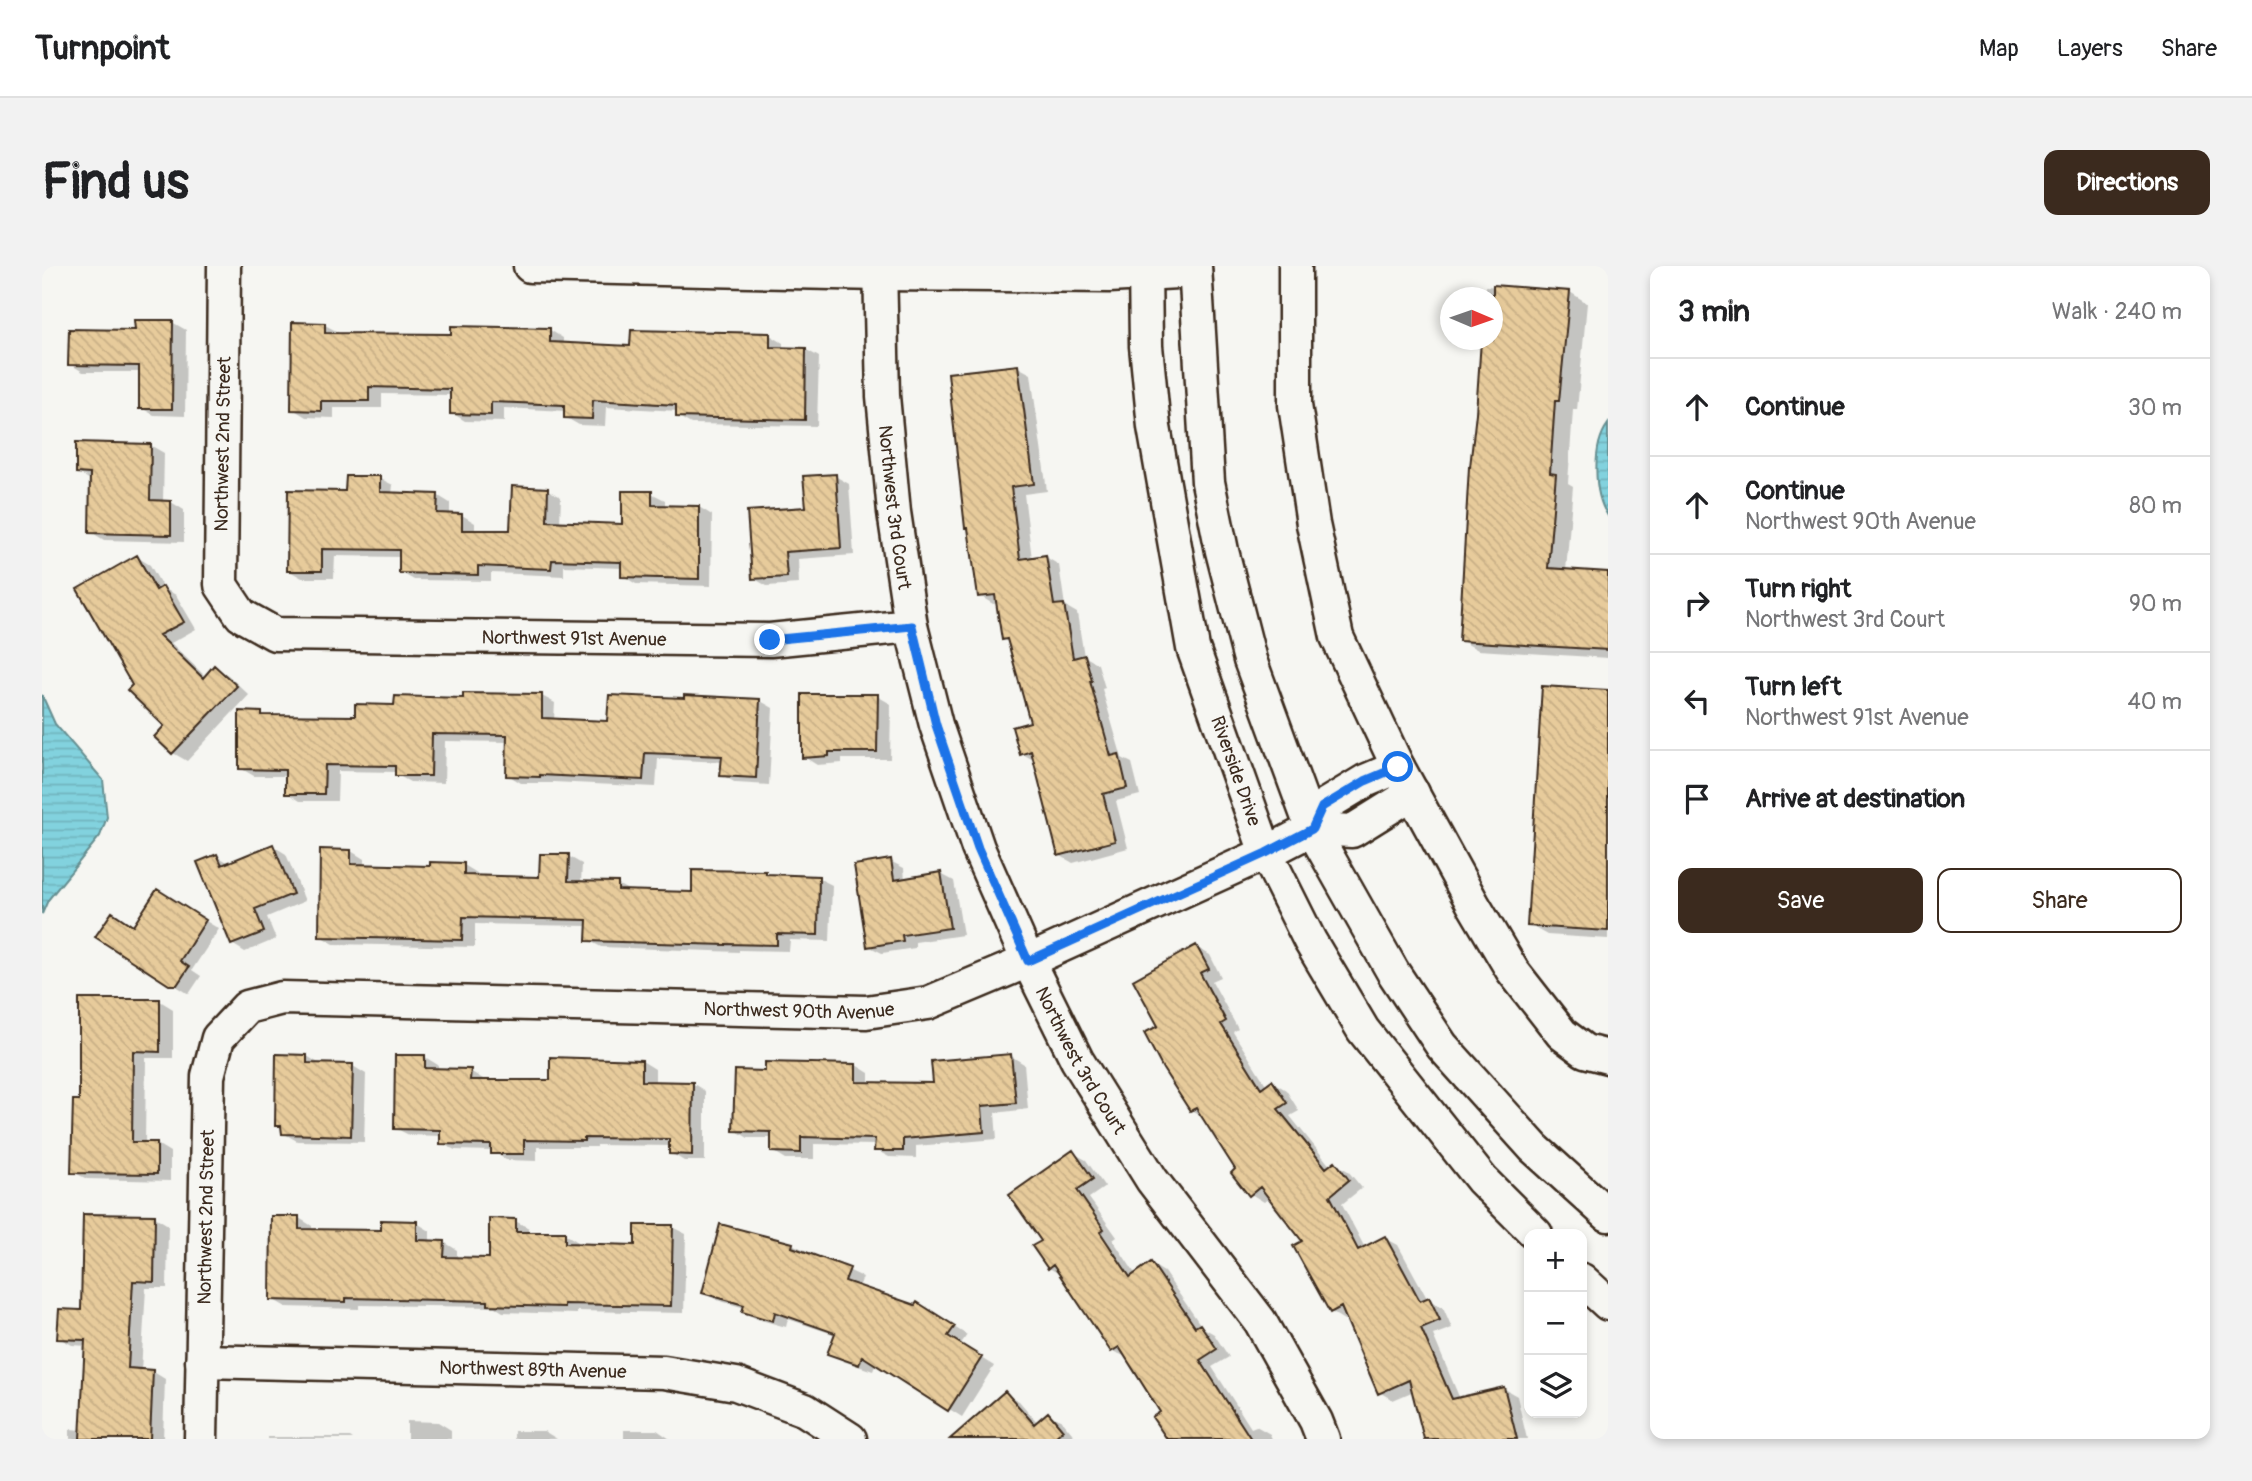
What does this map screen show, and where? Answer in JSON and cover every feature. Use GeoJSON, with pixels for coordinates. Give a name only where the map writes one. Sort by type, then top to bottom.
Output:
{"type":"FeatureCollection","features":[{"type":"Feature","properties":{"kind":"street","name":"Northwest 2nd Street"},"geometry":{"type":"LineString","coordinates":[[224,266],[221,585],[241,615]]}},
{"type":"Feature","properties":{"kind":"street"},"geometry":{"type":"LineString","coordinates":[[530,266],[1110,276],[1145,270],[1195,269],[1208,482],[1222,551],[1250,660],[1312,829],[1394,972],[1442,1046],[1534,1148],[1608,1215]]}},
{"type":"Feature","properties":{"kind":"street"},"geometry":{"type":"LineString","coordinates":[[1295,266],[1295,405],[1316,537],[1337,637],[1406,780],[1512,970],[1562,1034],[1585,1051],[1608,1057]]}},
{"type":"Feature","properties":{"kind":"street","name":"Northwest 3rd Court"},"geometry":{"type":"LineString","coordinates":[[879,270],[883,396],[894,512],[912,626],[936,725],[978,848],[1028,961],[1084,1071],[1152,1180],[1260,1321],[1316,1421],[1323,1439]]}},
{"type":"Feature","properties":{"kind":"street","name":"Riverside Drive"},"geometry":{"type":"LineString","coordinates":[[1145,270],[1146,346],[1154,426],[1193,649],[1266,853],[1310,941],[1363,1030],[1482,1180],[1531,1229]]}},
{"type":"Feature","properties":{"kind":"street","name":"Northwest 91st Avenue"},"geometry":{"type":"LineString","coordinates":[[241,615],[275,634],[770,640],[912,626]]}},
{"type":"Feature","properties":{"kind":"street"},"geometry":{"type":"LineString","coordinates":[[1312,829],[1322,807],[1365,781],[1406,780]]}},
{"type":"Feature","properties":{"kind":"street","name":"Northwest 90th Avenue"},"geometry":{"type":"LineString","coordinates":[[247,1007],[282,998],[866,1012],[928,1003],[1028,961],[1266,853],[1312,829]]}},
{"type":"Feature","properties":{"kind":"street","name":"Northwest 2nd Street"},"geometry":{"type":"LineString","coordinates":[[201,1439],[208,1076],[218,1038],[247,1007]]}},
{"type":"Feature","properties":{"kind":"street"},"geometry":{"type":"LineString","coordinates":[[1587,1285],[1608,1304]]}},
{"type":"Feature","properties":{"kind":"street","name":"Northwest 89th Avenue"},"geometry":{"type":"LineString","coordinates":[[202,1361],[664,1372],[736,1384],[805,1410],[849,1439]]}},
{"type":"Feature","properties":{"kind":"water"},"geometry":{"type":"Polygon","coordinates":[[[1608,424],[1608,516],[1599,495],[1596,470],[1599,444],[1608,424]]]}},
{"type":"Feature","properties":{"kind":"water"},"geometry":{"type":"Polygon","coordinates":[[[42,695],[55,724],[103,780],[107,817],[100,836],[48,900],[42,914],[42,695]]]}},
{"type":"Feature","properties":{"kind":"building"},"geometry":{"type":"Polygon","coordinates":[[[1493,285],[1570,291],[1559,401],[1555,401],[1550,473],[1556,474],[1548,568],[1608,572],[1608,650],[1459,641],[1469,467],[1480,350],[1503,350],[1503,287],[1493,285]]]}},
{"type":"Feature","properties":{"kind":"building"},"geometry":{"type":"Polygon","coordinates":[[[134,320],[173,320],[172,409],[139,409],[139,366],[68,365],[69,329],[135,330],[134,320]]]}},
{"type":"Feature","properties":{"kind":"building"},"geometry":{"type":"Polygon","coordinates":[[[292,322],[325,323],[325,333],[451,334],[451,326],[550,328],[550,342],[630,346],[631,330],[770,333],[770,347],[806,348],[805,420],[676,417],[676,405],[593,400],[592,419],[564,418],[564,405],[491,402],[491,415],[450,414],[450,389],[369,387],[369,401],[321,401],[321,411],[291,410],[292,322]]]}},
{"type":"Feature","properties":{"kind":"building"},"geometry":{"type":"Polygon","coordinates":[[[1018,365],[1034,484],[1011,487],[1020,559],[1046,555],[1054,605],[1064,604],[1073,658],[1085,655],[1111,756],[1119,754],[1127,788],[1103,794],[1115,841],[1058,856],[1031,751],[1020,755],[1012,727],[1030,722],[1007,639],[1002,640],[995,595],[978,597],[968,528],[965,528],[948,373],[1018,365]]]}},
{"type":"Feature","properties":{"kind":"building"},"geometry":{"type":"Polygon","coordinates":[[[76,442],[151,444],[150,500],[171,501],[171,535],[89,533],[90,474],[76,473],[76,442]]]}},
{"type":"Feature","properties":{"kind":"building"},"geometry":{"type":"Polygon","coordinates":[[[836,474],[841,548],[785,552],[787,577],[752,579],[747,511],[806,507],[803,476],[836,474]]]}},
{"type":"Feature","properties":{"kind":"building"},"geometry":{"type":"Polygon","coordinates":[[[346,476],[380,476],[380,492],[438,494],[437,513],[462,514],[462,530],[510,530],[512,486],[548,488],[547,521],[622,524],[622,491],[652,491],[652,505],[699,506],[699,579],[621,577],[621,562],[552,560],[551,569],[478,566],[478,575],[399,573],[399,550],[322,549],[322,571],[287,571],[288,490],[345,491],[346,476]]]}},
{"type":"Feature","properties":{"kind":"building"},"geometry":{"type":"Polygon","coordinates":[[[137,555],[156,590],[163,586],[184,622],[159,635],[203,678],[214,665],[237,686],[172,754],[154,737],[164,726],[127,690],[132,685],[77,589],[137,555]]]}},
{"type":"Feature","properties":{"kind":"building"},"geometry":{"type":"Polygon","coordinates":[[[1542,686],[1608,690],[1608,931],[1527,926],[1542,686]]]}},
{"type":"Feature","properties":{"kind":"building"},"geometry":{"type":"Polygon","coordinates":[[[463,693],[542,694],[542,718],[607,721],[609,695],[760,699],[756,778],[720,776],[722,756],[645,753],[643,780],[506,776],[507,735],[432,734],[431,776],[395,776],[395,766],[325,765],[324,794],[285,794],[285,770],[239,769],[239,711],[262,712],[262,715],[355,716],[355,704],[394,705],[395,696],[463,698],[463,693]]]}},
{"type":"Feature","properties":{"kind":"building"},"geometry":{"type":"Polygon","coordinates":[[[802,694],[878,694],[877,752],[829,752],[829,756],[802,758],[802,694]]]}},
{"type":"Feature","properties":{"kind":"building"},"geometry":{"type":"Polygon","coordinates":[[[273,844],[293,894],[255,909],[264,932],[231,945],[197,862],[217,854],[222,865],[273,844]]]}},
{"type":"Feature","properties":{"kind":"building"},"geometry":{"type":"Polygon","coordinates":[[[320,849],[351,850],[351,864],[430,866],[430,862],[464,863],[464,875],[539,877],[540,854],[569,854],[568,881],[618,882],[618,890],[692,892],[692,870],[766,871],[766,874],[819,876],[818,935],[777,934],[777,945],[586,941],[587,920],[463,917],[462,940],[319,937],[320,849]]]}},
{"type":"Feature","properties":{"kind":"building"},"geometry":{"type":"Polygon","coordinates":[[[891,859],[894,880],[941,872],[950,928],[902,935],[903,941],[867,947],[854,865],[891,859]]]}},
{"type":"Feature","properties":{"kind":"building"},"geometry":{"type":"Polygon","coordinates":[[[157,889],[206,920],[180,961],[189,967],[177,985],[169,985],[95,937],[112,912],[133,926],[157,889]]]}},
{"type":"Feature","properties":{"kind":"building"},"geometry":{"type":"Polygon","coordinates":[[[1196,945],[1209,969],[1200,973],[1226,1021],[1221,1024],[1261,1088],[1272,1080],[1287,1103],[1278,1109],[1326,1168],[1335,1161],[1349,1180],[1330,1196],[1358,1250],[1385,1236],[1420,1301],[1429,1297],[1440,1320],[1421,1328],[1452,1399],[1504,1387],[1517,1439],[1424,1439],[1409,1380],[1378,1394],[1341,1307],[1330,1313],[1293,1246],[1302,1241],[1260,1187],[1249,1196],[1231,1173],[1235,1169],[1196,1108],[1190,1111],[1144,1033],[1158,1026],[1133,980],[1196,945]]]}},
{"type":"Feature","properties":{"kind":"building"},"geometry":{"type":"Polygon","coordinates":[[[79,999],[160,999],[160,1052],[133,1051],[132,1142],[157,1142],[157,1174],[71,1173],[73,1100],[79,1100],[79,999]]]}},
{"type":"Feature","properties":{"kind":"building"},"geometry":{"type":"Polygon","coordinates":[[[276,1054],[307,1055],[307,1063],[353,1064],[351,1136],[282,1134],[281,1126],[275,1126],[276,1054]]]}},
{"type":"Feature","properties":{"kind":"building"},"geometry":{"type":"Polygon","coordinates":[[[1011,1054],[1016,1103],[982,1106],[984,1132],[903,1139],[903,1151],[874,1151],[875,1139],[801,1137],[801,1153],[771,1152],[771,1132],[733,1131],[735,1070],[765,1071],[765,1062],[856,1064],[856,1082],[933,1083],[931,1061],[1011,1054]]]}},
{"type":"Feature","properties":{"kind":"building"},"geometry":{"type":"Polygon","coordinates":[[[395,1055],[425,1055],[425,1068],[471,1069],[470,1080],[550,1080],[550,1057],[642,1060],[642,1081],[693,1082],[692,1155],[669,1154],[669,1139],[584,1138],[584,1141],[524,1140],[524,1154],[491,1154],[491,1145],[440,1144],[440,1130],[394,1129],[395,1055]]]}},
{"type":"Feature","properties":{"kind":"building"},"geometry":{"type":"Polygon","coordinates":[[[1073,1150],[1093,1179],[1077,1190],[1104,1229],[1100,1232],[1130,1277],[1151,1262],[1195,1327],[1200,1324],[1217,1349],[1200,1360],[1251,1439],[1167,1439],[1152,1417],[1160,1412],[1119,1347],[1111,1352],[1053,1265],[1048,1269],[1032,1246],[1041,1241],[1009,1195],[1073,1150]]]}},
{"type":"Feature","properties":{"kind":"building"},"geometry":{"type":"Polygon","coordinates":[[[83,1214],[155,1215],[154,1282],[133,1281],[128,1368],[153,1370],[150,1439],[80,1439],[85,1340],[57,1339],[59,1309],[81,1310],[83,1214]]]}},
{"type":"Feature","properties":{"kind":"building"},"geometry":{"type":"Polygon","coordinates":[[[271,1216],[299,1216],[299,1229],[381,1230],[381,1220],[417,1221],[417,1240],[445,1241],[444,1257],[489,1258],[489,1218],[516,1219],[516,1232],[565,1232],[565,1243],[635,1245],[635,1225],[673,1225],[671,1306],[522,1306],[488,1305],[488,1301],[346,1298],[346,1302],[270,1300],[271,1216]]]}},
{"type":"Feature","properties":{"kind":"building"},"geometry":{"type":"Polygon","coordinates":[[[720,1224],[793,1243],[792,1247],[850,1268],[845,1281],[915,1305],[917,1302],[955,1326],[948,1336],[982,1357],[948,1411],[862,1356],[859,1365],[827,1354],[835,1333],[775,1312],[773,1321],[742,1312],[744,1305],[702,1293],[720,1224]]]}},
{"type":"Feature","properties":{"kind":"building"},"geometry":{"type":"Polygon","coordinates":[[[1005,1391],[1034,1424],[1048,1412],[1063,1430],[1053,1439],[950,1439],[1005,1391]]]}},
{"type":"Feature","properties":{"kind":"route"},"geometry":{"type":"LineString","coordinates":[[770,640],[912,626],[936,725],[978,848],[1028,961],[1266,853],[1312,829],[1322,807],[1365,781],[1398,767]]}}]}
